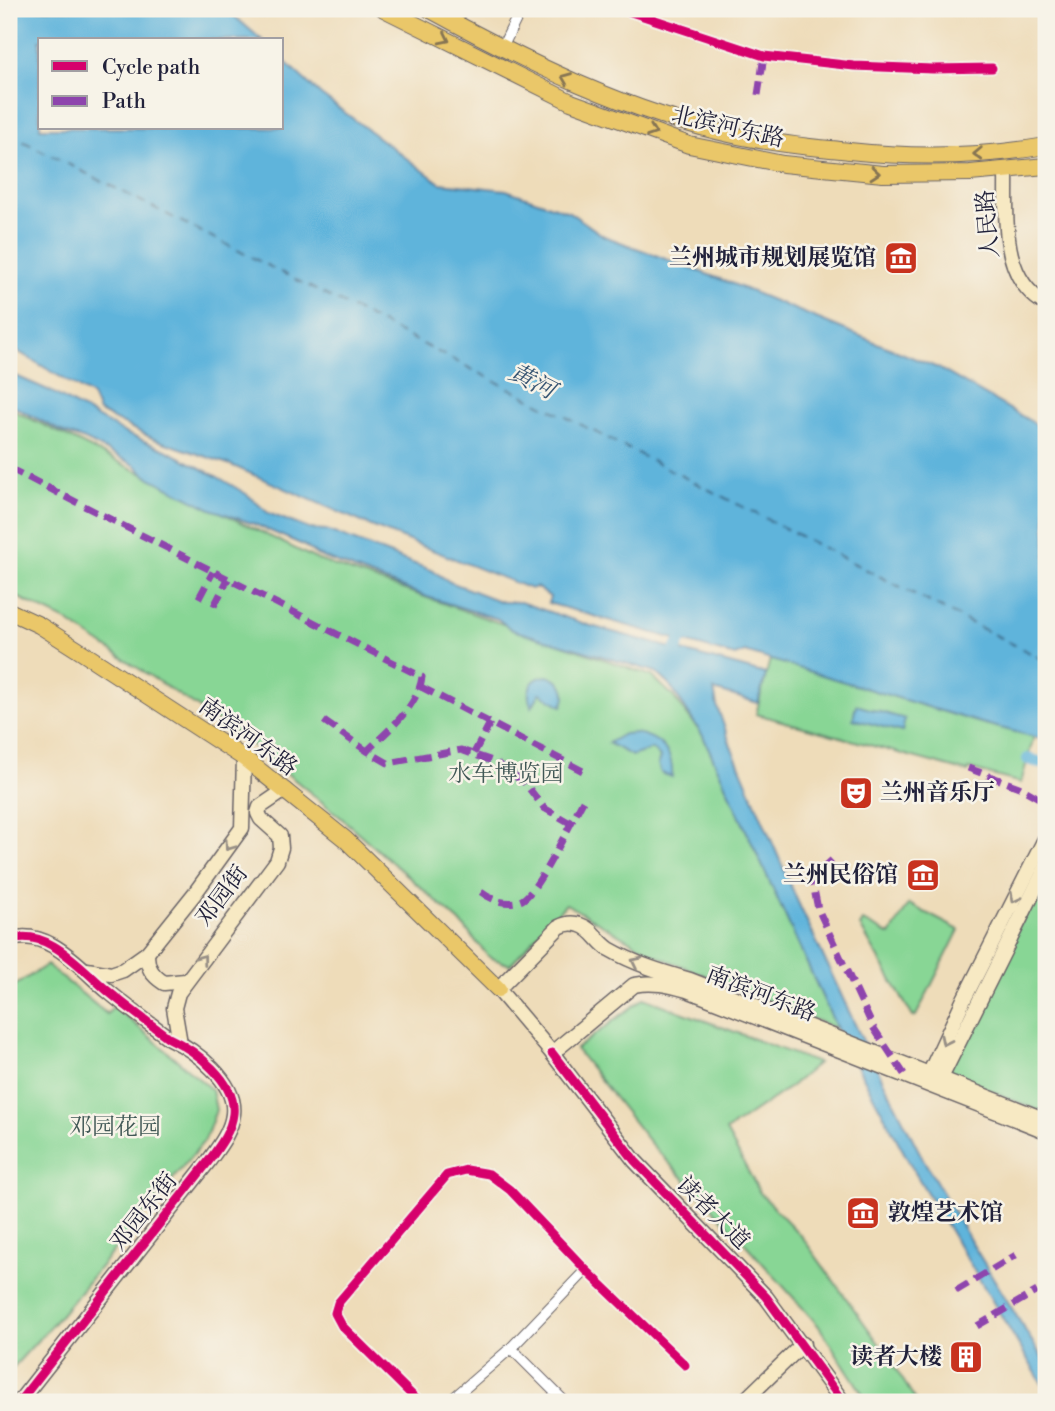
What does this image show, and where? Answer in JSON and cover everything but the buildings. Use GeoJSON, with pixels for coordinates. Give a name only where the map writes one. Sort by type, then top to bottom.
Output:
{"type":"FeatureCollection","features":[{"type":"Feature","properties":{"kind":"main road","name":"北滨河东路"},"geometry":{"type":"LineString","coordinates":[[384,9],[571,102],[689,145],[783,164],[883,174],[970,173],[1046,166]]}},
{"type":"Feature","properties":{"kind":"main road","name":"北滨河东路"},"geometry":{"type":"LineString","coordinates":[[429,9],[554,73],[649,110],[739,136],[799,146],[887,155],[989,153],[1046,146]]}},
{"type":"Feature","properties":{"kind":"main road","name":"人民路"},"geometry":{"type":"LineString","coordinates":[[1006,170],[1007,239],[1012,262],[1023,283],[1046,304]]}},
{"type":"Feature","properties":{"kind":"main road","name":"南滨河东路"},"geometry":{"type":"LineString","coordinates":[[9,611],[39,625],[83,653],[244,758],[285,790],[354,847],[498,989],[552,1053],[625,991],[644,982],[687,990],[836,1042]]}},
{"type":"Feature","properties":{"kind":"main road","name":"邓园街"},"geometry":{"type":"LineString","coordinates":[[87,970],[111,974],[123,970],[147,953],[242,828],[244,758]]}},
{"type":"Feature","properties":{"kind":"main road","name":"邓园街"},"geometry":{"type":"LineString","coordinates":[[180,1043],[174,1008],[178,993],[277,861],[281,848],[280,836],[258,813],[260,807],[285,790]]}},
{"type":"Feature","properties":{"kind":"main road"},"geometry":{"type":"LineString","coordinates":[[933,1080],[1046,837]]}},
{"type":"Feature","properties":{"kind":"main road"},"geometry":{"type":"LineString","coordinates":[[970,1002],[1046,867]]}},
{"type":"Feature","properties":{"kind":"main road","name":"南滨河东路"},"geometry":{"type":"LineString","coordinates":[[498,989],[553,932],[572,923],[587,928],[606,947],[644,967],[690,981],[933,1080],[1046,1131]]}},
{"type":"Feature","properties":{"kind":"main road","name":"邓园东街"},"geometry":{"type":"LineString","coordinates":[[9,940],[33,937],[48,943],[87,970],[106,990],[216,1070],[229,1090],[234,1113],[224,1139],[16,1399]]}},
{"type":"Feature","properties":{"kind":"main road"},"geometry":{"type":"LineString","coordinates":[[147,953],[150,971],[157,978],[164,983],[186,981]]}},
{"type":"Feature","properties":{"kind":"main road","name":"读者大道"},"geometry":{"type":"LineString","coordinates":[[552,1053],[635,1161],[748,1277],[803,1344],[843,1402]]}},
{"type":"Feature","properties":{"kind":"main road","name":"南滨河东路"},"geometry":{"type":"LineString","coordinates":[[933,1080],[1046,1120]]}},
{"type":"Feature","properties":{"kind":"main road"},"geometry":{"type":"LineString","coordinates":[[743,1402],[803,1344]]}},
{"type":"Feature","properties":{"kind":"street"},"geometry":{"type":"LineString","coordinates":[[502,48],[521,9]]}},
{"type":"Feature","properties":{"kind":"street"},"geometry":{"type":"LineString","coordinates":[[622,9],[764,56],[854,66],[992,68]]}},
{"type":"Feature","properties":{"kind":"street"},"geometry":{"type":"LineString","coordinates":[[419,1402],[342,1326],[335,1313],[338,1303],[447,1175],[467,1170],[489,1174],[510,1190],[586,1270],[685,1365]]}},
{"type":"Feature","properties":{"kind":"street"},"geometry":{"type":"LineString","coordinates":[[449,1402],[511,1348],[586,1270]]}},
{"type":"Feature","properties":{"kind":"street"},"geometry":{"type":"LineString","coordinates":[[511,1348],[565,1402]]}},
{"type":"Feature","properties":{"kind":"green space","name":"水车博览园"},"geometry":{"type":"Polygon","coordinates":[[[9,408],[318,560],[652,676],[672,695],[703,736],[837,1029],[657,956],[566,904],[510,965],[489,957],[460,922],[339,816],[241,736],[65,620],[9,593],[9,408]]]}},
{"type":"Feature","properties":{"kind":"green space"},"geometry":{"type":"Polygon","coordinates":[[[770,659],[981,723],[1034,736],[1021,783],[969,769],[968,772],[756,714],[770,659]]]}},
{"type":"Feature","properties":{"kind":"green space"},"geometry":{"type":"Polygon","coordinates":[[[1046,873],[1046,1114],[943,1071],[1046,873]]]}},
{"type":"Feature","properties":{"kind":"green space"},"geometry":{"type":"Polygon","coordinates":[[[909,904],[959,930],[916,1016],[913,1017],[860,926],[863,921],[890,935],[909,904]]]}},
{"type":"Feature","properties":{"kind":"green space","name":"邓园花园"},"geometry":{"type":"Polygon","coordinates":[[[47,965],[107,1014],[114,1006],[212,1090],[216,1110],[205,1140],[58,1318],[9,1372],[9,989],[47,965]]]}},
{"type":"Feature","properties":{"kind":"green space"},"geometry":{"type":"Polygon","coordinates":[[[644,998],[818,1063],[791,1086],[726,1131],[760,1193],[802,1237],[885,1352],[917,1402],[868,1402],[818,1325],[651,1144],[576,1049],[644,998]]]}},
{"type":"Feature","properties":{"kind":"water","name":"黄河"},"geometry":{"type":"Polygon","coordinates":[[[9,9],[226,9],[260,38],[38,38],[38,130],[284,130],[284,61],[321,95],[440,183],[506,190],[569,212],[604,236],[728,282],[938,368],[1046,430],[1046,740],[745,652],[735,656],[548,603],[550,597],[536,587],[531,589],[371,526],[231,465],[154,439],[99,412],[92,396],[9,346],[9,9]]]}},
{"type":"Feature","properties":{"kind":"water"},"geometry":{"type":"Polygon","coordinates":[[[9,373],[48,390],[127,434],[166,450],[218,477],[248,495],[268,513],[309,529],[326,530],[433,571],[450,582],[502,602],[520,602],[591,626],[766,674],[758,703],[714,690],[731,746],[797,900],[859,1033],[922,1157],[1046,1364],[1046,1390],[914,1171],[837,1029],[703,736],[669,684],[656,672],[512,630],[498,619],[427,597],[317,555],[303,545],[211,509],[146,476],[135,465],[85,440],[64,433],[9,404],[9,373]]]}},
{"type":"Feature","properties":{"kind":"water"},"geometry":{"type":"Polygon","coordinates":[[[547,676],[557,680],[565,691],[562,706],[540,693],[532,707],[530,686],[537,679],[547,676]]]}},
{"type":"Feature","properties":{"kind":"water"},"geometry":{"type":"Polygon","coordinates":[[[856,705],[905,719],[902,732],[853,719],[856,705]]]}},
{"type":"Feature","properties":{"kind":"water"},"geometry":{"type":"Polygon","coordinates":[[[635,733],[652,738],[664,747],[671,760],[672,777],[661,773],[658,764],[660,757],[652,749],[632,756],[608,743],[624,734],[635,733]]]}},
{"type":"Feature","properties":{"kind":"waterway"},"geometry":{"type":"LineString","coordinates":[[669,664],[687,627]]}},
{"type":"Feature","properties":{"kind":"waterway"},"geometry":{"type":"LineString","coordinates":[[1028,759],[1046,764]]}},
{"type":"Feature","properties":{"kind":"ferry route"},"geometry":{"type":"LineString","coordinates":[[9,134],[1046,661]]}},
{"type":"Feature","properties":{"kind":"marked path"},"geometry":{"type":"LineString","coordinates":[[758,95],[764,56]]}},
{"type":"Feature","properties":{"kind":"marked path"},"geometry":{"type":"LineString","coordinates":[[9,468],[422,677],[415,698],[408,708],[367,751]]}},
{"type":"Feature","properties":{"kind":"marked path"},"geometry":{"type":"LineString","coordinates":[[199,598],[213,572]]}},
{"type":"Feature","properties":{"kind":"marked path"},"geometry":{"type":"LineString","coordinates":[[214,606],[228,579]]}},
{"type":"Feature","properties":{"kind":"marked path"},"geometry":{"type":"LineString","coordinates":[[421,687],[583,771]]}},
{"type":"Feature","properties":{"kind":"marked path"},"geometry":{"type":"LineString","coordinates":[[324,721],[388,763],[461,750],[495,762],[525,783],[544,808],[570,823]]}},
{"type":"Feature","properties":{"kind":"marked path"},"geometry":{"type":"LineString","coordinates":[[474,753],[490,723]]}},
{"type":"Feature","properties":{"kind":"marked path"},"geometry":{"type":"LineString","coordinates":[[968,768],[1019,787],[1046,802]]}},
{"type":"Feature","properties":{"kind":"marked path"},"geometry":{"type":"LineString","coordinates":[[481,892],[490,898],[506,902],[517,902],[529,894],[546,869],[585,797]]}},
{"type":"Feature","properties":{"kind":"marked path"},"geometry":{"type":"LineString","coordinates":[[832,860],[812,879],[818,909],[873,1027],[904,1074]]}},
{"type":"Feature","properties":{"kind":"marked path"},"geometry":{"type":"LineString","coordinates":[[956,1291],[1016,1255]]}},
{"type":"Feature","properties":{"kind":"marked path"},"geometry":{"type":"LineString","coordinates":[[977,1326],[1037,1291]]}},
{"type":"Feature","properties":{"kind":"cycle path"},"geometry":{"type":"LineString","coordinates":[[622,9],[764,56],[854,66],[992,68]]}},
{"type":"Feature","properties":{"kind":"cycle path"},"geometry":{"type":"LineString","coordinates":[[9,940],[23,937],[51,944],[169,1038],[191,1050],[221,1079],[228,1090],[233,1114],[227,1133],[208,1162],[19,1402]]}},
{"type":"Feature","properties":{"kind":"cycle path"},"geometry":{"type":"LineString","coordinates":[[552,1053],[635,1161],[766,1297],[843,1402]]}},
{"type":"Feature","properties":{"kind":"cycle path"},"geometry":{"type":"LineString","coordinates":[[419,1402],[342,1326],[335,1313],[338,1303],[447,1175],[466,1170],[489,1174],[510,1190],[586,1270],[685,1365]]}},
{"type":"Feature","properties":{"kind":"place","name":"兰州城市规划展览馆"},"geometry":{"type":"Point","coordinates":[901,258]}},
{"type":"Feature","properties":{"kind":"place","name":"兰州音乐厅"},"geometry":{"type":"Point","coordinates":[856,793]}},
{"type":"Feature","properties":{"kind":"place","name":"兰州民俗馆"},"geometry":{"type":"Point","coordinates":[923,875]}},
{"type":"Feature","properties":{"kind":"place","name":"敦煌艺术馆"},"geometry":{"type":"Point","coordinates":[863,1213]}},
{"type":"Feature","properties":{"kind":"place","name":"读者大楼"},"geometry":{"type":"Point","coordinates":[966,1357]}}]}
